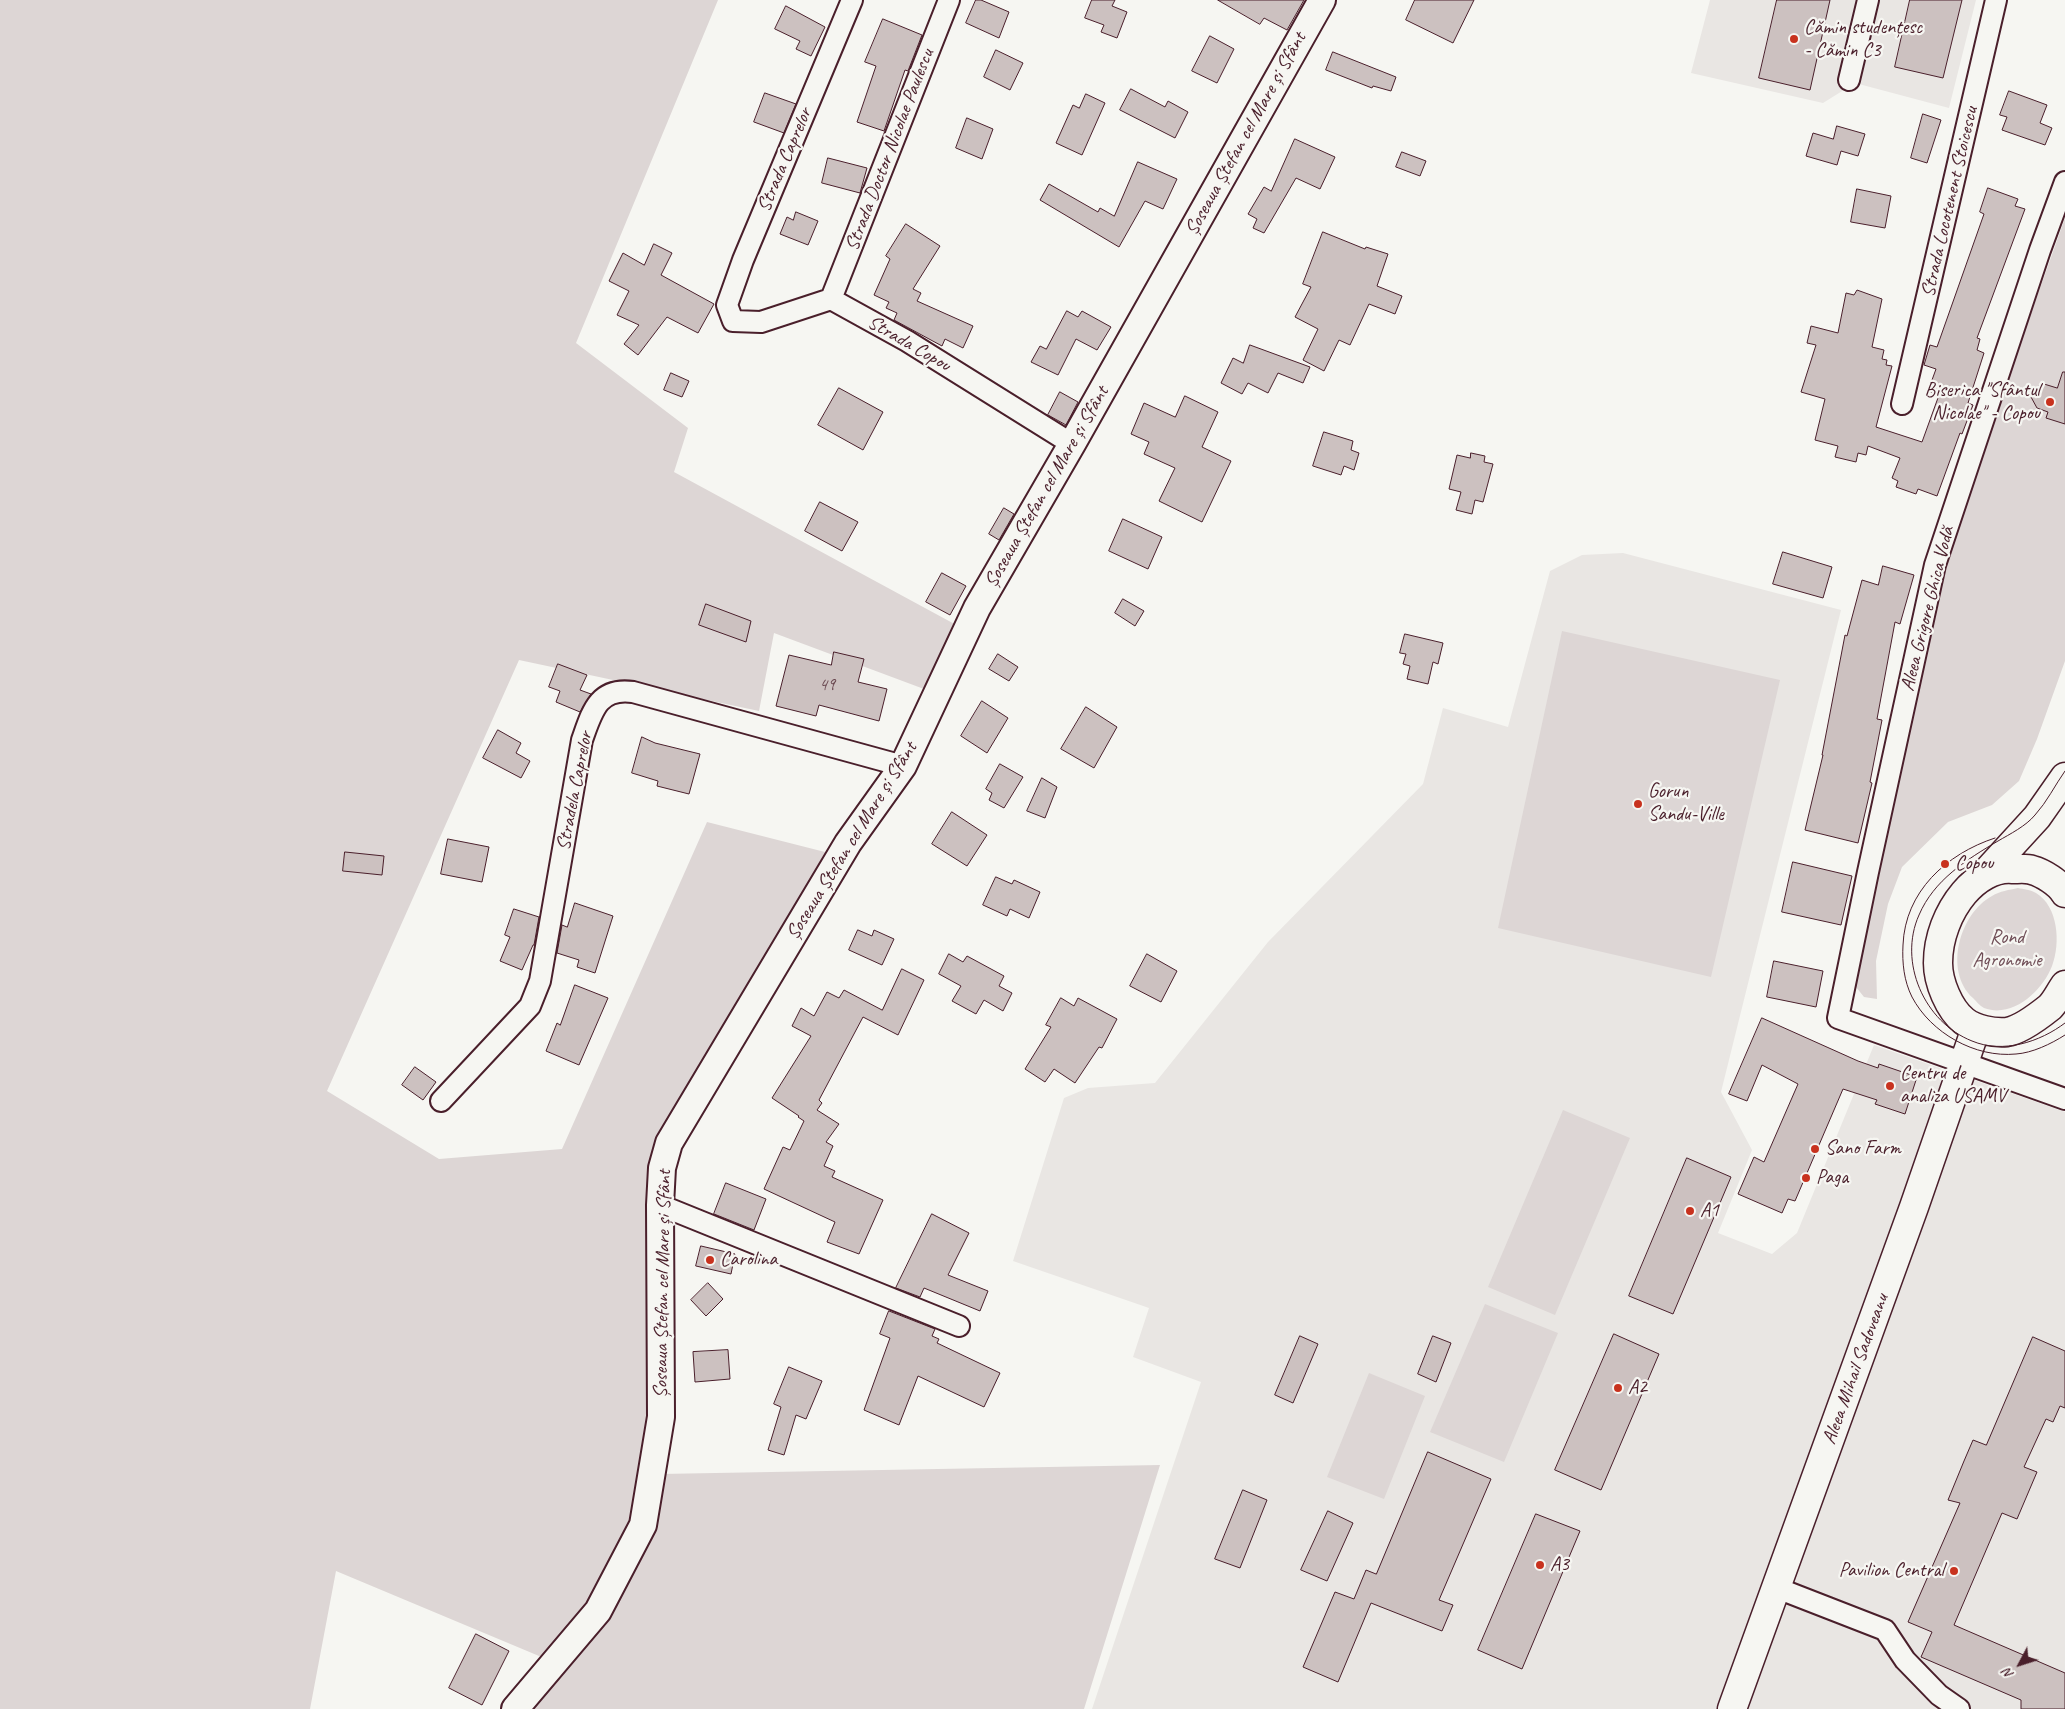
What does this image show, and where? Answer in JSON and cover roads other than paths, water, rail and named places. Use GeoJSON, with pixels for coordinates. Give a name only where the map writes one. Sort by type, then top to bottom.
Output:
{"type":"FeatureCollection","features":[{"type":"Feature","properties":{"kind":"main road"},"geometry":{"type":"LineString","coordinates":[[2065,777],[2037,817],[1955,904],[1941,940],[1938,963],[1942,985],[1950,1003],[1963,1021],[1976,1028],[1990,1031],[2009,1032],[2032,1020],[2051,1005],[2065,985]]}},
{"type":"Feature","properties":{"kind":"main road"},"geometry":{"type":"LineString","coordinates":[[1982,877],[2000,868],[2031,869],[2060,886],[2065,893]]}},
{"type":"Feature","properties":{"kind":"main road","name":"Aleea Mihail Sadoveanu"},"geometry":{"type":"LineString","coordinates":[[1732,1709],[1777,1588],[1976,1028]]}},
{"type":"Feature","properties":{"kind":"street","name":"Strada Caprelor"},"geometry":{"type":"LineString","coordinates":[[831,299],[761,322],[733,321],[727,305],[743,260],[852,0]]}},
{"type":"Feature","properties":{"kind":"street","name":"Strada Doctor Nicolae Paulescu"},"geometry":{"type":"LineString","coordinates":[[831,299],[948,0]]}},
{"type":"Feature","properties":{"kind":"street","name":"Șoseaua Ștefan cel Mare și Sfânt"},"geometry":{"type":"LineString","coordinates":[[515,1709],[598,1611],[643,1525],[661,1417],[660,1206],[662,1168],[669,1143],[848,843],[903,766],[977,608],[1072,444],[1322,0]]}},
{"type":"Feature","properties":{"kind":"street"},"geometry":{"type":"LineString","coordinates":[[1849,80],[1868,0]]}},
{"type":"Feature","properties":{"kind":"street","name":"Strada Locotenent Stoicescu"},"geometry":{"type":"LineString","coordinates":[[1902,404],[1996,0]]}},
{"type":"Feature","properties":{"kind":"street","name":"Aleea Grigore Ghica Vodă"},"geometry":{"type":"LineString","coordinates":[[1965,1062],[1838,1018],[1935,565],[2040,250],[2065,182]]}},
{"type":"Feature","properties":{"kind":"street","name":"Strada Copou"},"geometry":{"type":"LineString","coordinates":[[831,299],[907,341],[1072,444]]}},
{"type":"Feature","properties":{"kind":"street","name":"Stradela Caprelor"},"geometry":{"type":"LineString","coordinates":[[441,1101],[530,1006],[536,993],[540,981],[582,740],[596,704],[605,696],[623,690],[633,692],[903,766]]}},
{"type":"Feature","properties":{"kind":"street"},"geometry":{"type":"LineString","coordinates":[[1965,1062],[2065,1099]]}},
{"type":"Feature","properties":{"kind":"street"},"geometry":{"type":"LineString","coordinates":[[660,1206],[958,1326]]}},
{"type":"Feature","properties":{"kind":"street"},"geometry":{"type":"LineString","coordinates":[[1777,1588],[1885,1630],[1904,1660],[1939,1696],[1959,1709]]}},
{"type":"Feature","properties":{"kind":"tram line"},"geometry":{"type":"LineString","coordinates":[[2065,771],[2043,805],[2027,823],[1963,864],[1933,891],[1919,915],[1913,933],[1912,952],[1914,971],[1920,989],[1929,1005],[1941,1020],[1955,1032],[1972,1041],[1996,1046],[2021,1044],[2044,1036],[2065,1023]]}},
{"type":"Feature","properties":{"kind":"tram line"},"geometry":{"type":"LineString","coordinates":[[1995,838],[1960,854],[1945,865],[1931,878],[1911,908],[1903,945],[1904,972],[1909,991],[1920,1010],[1942,1032],[1970,1047],[1985,1052],[2001,1054],[2028,1052],[2041,1048],[2065,1035]]}},
{"type":"Feature","properties":{"kind":"place","name":"Cămin studențesc - Cămin C3"},"geometry":{"type":"Point","coordinates":[1794,39]}},
{"type":"Feature","properties":{"kind":"place","name":"Biserica \"Sfântul Nicolae\" - Copou"},"geometry":{"type":"Point","coordinates":[2050,402]}},
{"type":"Feature","properties":{"kind":"place","name":"Gorun Sandu-Ville"},"geometry":{"type":"Point","coordinates":[1638,804]}},
{"type":"Feature","properties":{"kind":"place","name":"Copou"},"geometry":{"type":"Point","coordinates":[1945,864]}},
{"type":"Feature","properties":{"kind":"place","name":"Centru de analiza USAMV"},"geometry":{"type":"Point","coordinates":[1890,1086]}},
{"type":"Feature","properties":{"kind":"place","name":"Sano Farm"},"geometry":{"type":"Point","coordinates":[1815,1149]}},
{"type":"Feature","properties":{"kind":"place","name":"Paga"},"geometry":{"type":"Point","coordinates":[1806,1178]}},
{"type":"Feature","properties":{"kind":"place","name":"A1"},"geometry":{"type":"Point","coordinates":[1690,1211]}},
{"type":"Feature","properties":{"kind":"place","name":"Carolina"},"geometry":{"type":"Point","coordinates":[710,1260]}},
{"type":"Feature","properties":{"kind":"place","name":"A2"},"geometry":{"type":"Point","coordinates":[1618,1388]}},
{"type":"Feature","properties":{"kind":"place","name":"A3"},"geometry":{"type":"Point","coordinates":[1540,1565]}},
{"type":"Feature","properties":{"kind":"place","name":"Pavilion Central"},"geometry":{"type":"Point","coordinates":[1954,1571]}},
{"type":"Feature","properties":{"kind":"park label","name":"Rond Agronomie"},"geometry":{"type":"Point","coordinates":[2007,950]}}]}
